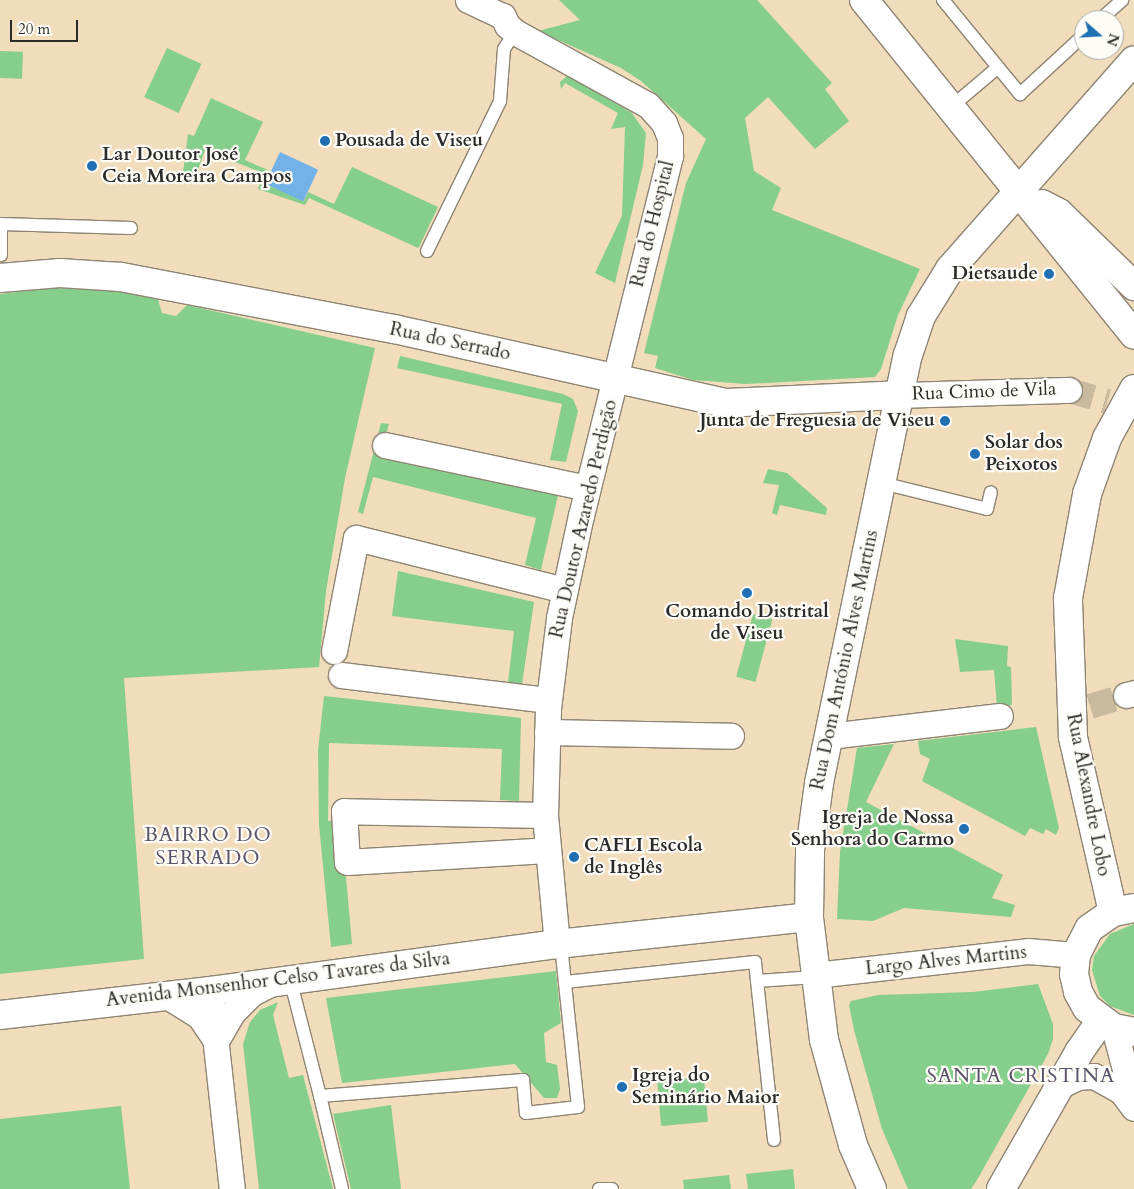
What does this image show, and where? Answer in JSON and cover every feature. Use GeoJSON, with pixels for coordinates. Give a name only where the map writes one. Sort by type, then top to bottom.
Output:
{"type":"FeatureCollection","features":[{"type":"Feature","properties":{"kind":"street","name":"Rua do Hospital"},"geometry":{"type":"LineString","coordinates":[[468,0],[510,16],[648,105],[664,123],[670,138],[670,156],[616,379]]}},
{"type":"Feature","properties":{"kind":"street"},"geometry":{"type":"LineString","coordinates":[[864,0],[1134,335]]}},
{"type":"Feature","properties":{"kind":"street","name":"Rua Dom António Alves Martins"},"geometry":{"type":"LineString","coordinates":[[872,1189],[853,1144],[836,1090],[824,1040],[809,917],[811,828],[913,337],[932,297],[964,252],[1134,60]]}},
{"type":"Feature","properties":{"kind":"street"},"geometry":{"type":"LineString","coordinates":[[1019,191],[1059,213],[1134,286]]}},
{"type":"Feature","properties":{"kind":"street","name":"Rua do Serrado"},"geometry":{"type":"LineString","coordinates":[[0,266],[60,273],[121,276],[394,329],[724,403],[900,395]]}},
{"type":"Feature","properties":{"kind":"street","name":"Rua Doutor Azaredo Perdigão"},"geometry":{"type":"LineString","coordinates":[[559,944],[547,850],[545,815],[549,700],[564,590],[587,488],[616,379]]}},
{"type":"Feature","properties":{"kind":"street","name":"Rua Cimo de Vila"},"geometry":{"type":"LineString","coordinates":[[900,395],[1068,390]]}},
{"type":"Feature","properties":{"kind":"street","name":"Rua Alexandre Lobo"},"geometry":{"type":"LineString","coordinates":[[1124,910],[1073,738],[1068,598],[1087,494],[1106,438],[1125,398]]}},
{"type":"Feature","properties":{"kind":"street"},"geometry":{"type":"LineString","coordinates":[[385,445],[587,488]]}},
{"type":"Feature","properties":{"kind":"street"},"geometry":{"type":"LineString","coordinates":[[334,651],[356,538],[564,590]]}},
{"type":"Feature","properties":{"kind":"street"},"geometry":{"type":"LineString","coordinates":[[341,675],[549,700]]}},
{"type":"Feature","properties":{"kind":"street"},"geometry":{"type":"LineString","coordinates":[[829,736],[1000,716]]}},
{"type":"Feature","properties":{"kind":"street"},"geometry":{"type":"LineString","coordinates":[[547,732],[731,736]]}},
{"type":"Feature","properties":{"kind":"street"},"geometry":{"type":"LineString","coordinates":[[545,815],[344,811],[347,862],[547,850]]}},
{"type":"Feature","properties":{"kind":"street"},"geometry":{"type":"LineString","coordinates":[[1124,910],[1089,929],[1076,956],[1074,974],[1078,992],[1087,1008],[1116,1027],[1134,1103]]}},
{"type":"Feature","properties":{"kind":"street"},"geometry":{"type":"LineString","coordinates":[[559,944],[809,917]]}},
{"type":"Feature","properties":{"kind":"street","name":"Avenida Monsenhor Celso Tavares da Silva"},"geometry":{"type":"LineString","coordinates":[[0,1015],[210,991],[559,944]]}},
{"type":"Feature","properties":{"kind":"street","name":"Largo Alves Martins"},"geometry":{"type":"LineString","coordinates":[[815,976],[1028,951],[1076,956]]}},
{"type":"Feature","properties":{"kind":"street"},"geometry":{"type":"LineString","coordinates":[[216,1041],[226,1021],[252,993],[283,980]]}},
{"type":"Feature","properties":{"kind":"street"},"geometry":{"type":"LineString","coordinates":[[210,991],[232,1189]]}},
{"type":"Feature","properties":{"kind":"street"},"geometry":{"type":"LineString","coordinates":[[167,996],[200,1016],[216,1041]]}},
{"type":"Feature","properties":{"kind":"street"},"geometry":{"type":"LineString","coordinates":[[1002,1189],[1061,1084],[1116,1027]]}},
{"type":"Feature","properties":{"kind":"street"},"geometry":{"type":"LineString","coordinates":[[1061,1084],[1084,1076],[1098,1078],[1121,1091],[1134,1108]]}},
{"type":"Feature","properties":{"kind":"lane"},"geometry":{"type":"LineString","coordinates":[[942,0],[996,69],[1020,94],[1074,44]]}},
{"type":"Feature","properties":{"kind":"lane"},"geometry":{"type":"LineString","coordinates":[[1111,10],[1122,0]]}},
{"type":"Feature","properties":{"kind":"lane"},"geometry":{"type":"LineString","coordinates":[[427,251],[500,101],[504,49],[510,16]]}},
{"type":"Feature","properties":{"kind":"lane"},"geometry":{"type":"LineString","coordinates":[[951,107],[996,69]]}},
{"type":"Feature","properties":{"kind":"lane"},"geometry":{"type":"LineString","coordinates":[[0,266],[1,224],[131,228]]}},
{"type":"Feature","properties":{"kind":"lane"},"geometry":{"type":"LineString","coordinates":[[882,483],[987,509],[991,492]]}},
{"type":"Feature","properties":{"kind":"lane"},"geometry":{"type":"LineString","coordinates":[[320,1096],[523,1080],[526,1113],[578,1107],[566,982],[559,944]]}},
{"type":"Feature","properties":{"kind":"lane"},"geometry":{"type":"LineString","coordinates":[[566,982],[755,962],[774,1140]]}},
{"type":"Feature","properties":{"kind":"lane"},"geometry":{"type":"LineString","coordinates":[[757,982],[815,976]]}},
{"type":"Feature","properties":{"kind":"lane"},"geometry":{"type":"LineString","coordinates":[[283,980],[320,1096],[342,1189]]}},
{"type":"Feature","properties":{"kind":"lane"},"geometry":{"type":"LineString","coordinates":[[599,1189],[612,1189]]}},
{"type":"Feature","properties":{"kind":"green space"},"geometry":{"type":"Polygon","coordinates":[[[559,0],[757,0],[832,83],[825,89],[849,121],[815,149],[768,97],[745,118],[754,171],[781,188],[772,210],[920,269],[898,315],[881,369],[875,377],[746,384],[693,380],[655,368],[658,356],[644,353],[686,183],[706,139],[641,81],[621,68],[538,31],[580,20],[559,0]]]}},
{"type":"Feature","properties":{"kind":"green space"},"geometry":{"type":"Polygon","coordinates":[[[167,48],[201,64],[179,113],[144,97],[167,48]]]}},
{"type":"Feature","properties":{"kind":"green space"},"geometry":{"type":"Polygon","coordinates":[[[0,51],[23,52],[22,79],[0,78],[0,51]]]}},
{"type":"Feature","properties":{"kind":"green space"},"geometry":{"type":"Polygon","coordinates":[[[567,76],[631,112],[646,133],[643,165],[615,283],[595,273],[622,216],[625,127],[611,129],[618,113],[565,83],[561,89],[560,82],[567,76]]]}},
{"type":"Feature","properties":{"kind":"green space"},"geometry":{"type":"Polygon","coordinates":[[[211,98],[263,122],[245,160],[270,171],[264,183],[304,201],[308,192],[334,204],[352,167],[438,207],[418,248],[309,198],[305,205],[258,189],[263,173],[205,150],[196,175],[183,173],[188,134],[194,136],[211,98]]]}},
{"type":"Feature","properties":{"kind":"green space"},"geometry":{"type":"Polygon","coordinates":[[[50,288],[127,291],[157,296],[162,313],[176,316],[187,305],[375,348],[345,478],[326,591],[319,667],[124,678],[144,959],[0,974],[0,294],[50,288]]]}},
{"type":"Feature","properties":{"kind":"green space"},"geometry":{"type":"Polygon","coordinates":[[[400,356],[563,394],[573,399],[578,411],[566,462],[550,460],[562,404],[397,368],[400,356]]]}},
{"type":"Feature","properties":{"kind":"green space"},"geometry":{"type":"Polygon","coordinates":[[[381,423],[389,424],[382,447],[559,491],[541,570],[525,565],[536,518],[373,477],[363,514],[358,512],[381,423]]]}},
{"type":"Feature","properties":{"kind":"green space"},"geometry":{"type":"Polygon","coordinates":[[[768,469],[787,473],[827,508],[826,515],[780,505],[777,515],[772,513],[779,485],[763,483],[768,469]]]}},
{"type":"Feature","properties":{"kind":"green space"},"geometry":{"type":"Polygon","coordinates":[[[398,571],[534,602],[522,684],[508,682],[514,631],[392,616],[398,571]]]}},
{"type":"Feature","properties":{"kind":"green space"},"geometry":{"type":"Polygon","coordinates":[[[753,614],[772,619],[755,682],[736,677],[753,614]]]}},
{"type":"Feature","properties":{"kind":"green space"},"geometry":{"type":"Polygon","coordinates":[[[955,639],[1008,646],[1007,666],[1011,667],[1012,705],[997,707],[994,670],[960,672],[955,639]]]}},
{"type":"Feature","properties":{"kind":"green space"},"geometry":{"type":"Polygon","coordinates":[[[324,696],[521,718],[519,801],[500,800],[502,749],[329,743],[328,821],[341,821],[352,944],[331,947],[319,825],[318,750],[324,696]]]}},
{"type":"Feature","properties":{"kind":"green space"},"geometry":{"type":"Polygon","coordinates":[[[1036,727],[1059,828],[1056,835],[1046,829],[1043,834],[1030,828],[1025,836],[922,781],[930,759],[920,754],[918,741],[1036,727]]]}},
{"type":"Feature","properties":{"kind":"green space"},"geometry":{"type":"Polygon","coordinates":[[[894,744],[866,802],[1003,875],[992,898],[1015,905],[1011,917],[904,908],[873,921],[837,919],[840,852],[857,748],[894,744]]]}},
{"type":"Feature","properties":{"kind":"green space"},"geometry":{"type":"Polygon","coordinates":[[[1134,924],[1134,1015],[1110,1006],[1100,996],[1092,970],[1094,956],[1110,934],[1134,924]]]}},
{"type":"Feature","properties":{"kind":"green space"},"geometry":{"type":"Polygon","coordinates":[[[556,971],[561,1023],[544,1033],[546,1062],[557,1065],[560,1089],[557,1098],[544,1098],[515,1064],[342,1083],[326,998],[556,971]]]}},
{"type":"Feature","properties":{"kind":"green space"},"geometry":{"type":"Polygon","coordinates":[[[1038,984],[1053,1024],[1053,1039],[1048,1054],[977,1180],[971,1189],[908,1189],[882,1129],[855,1034],[849,1006],[851,1001],[878,995],[973,992],[1038,984]]]}},
{"type":"Feature","properties":{"kind":"green space"},"geometry":{"type":"Polygon","coordinates":[[[278,1002],[273,1015],[289,1078],[303,1075],[333,1189],[259,1189],[243,1044],[250,1022],[260,1010],[278,1002]]]}},
{"type":"Feature","properties":{"kind":"green space"},"geometry":{"type":"Polygon","coordinates":[[[704,1077],[708,1122],[661,1126],[657,1081],[704,1077]]]}},
{"type":"Feature","properties":{"kind":"green space"},"geometry":{"type":"Polygon","coordinates":[[[391,1105],[401,1189],[351,1189],[333,1114],[391,1105]]]}},
{"type":"Feature","properties":{"kind":"green space"},"geometry":{"type":"Polygon","coordinates":[[[121,1106],[130,1189],[0,1189],[0,1119],[121,1106]]]}},
{"type":"Feature","properties":{"kind":"green space"},"geometry":{"type":"Polygon","coordinates":[[[793,1169],[795,1189],[748,1189],[746,1174],[793,1169]]]}},
{"type":"Feature","properties":{"kind":"green space"},"geometry":{"type":"Polygon","coordinates":[[[729,1175],[731,1189],[684,1189],[683,1180],[729,1175]]]}},
{"type":"Feature","properties":{"kind":"water"},"geometry":{"type":"Polygon","coordinates":[[[280,152],[318,170],[303,201],[265,184],[280,152]]]}},
{"type":"Feature","properties":{"kind":"tunnel"},"geometry":{"type":"LineString","coordinates":[[1069,390],[1107,401]]}},
{"type":"Feature","properties":{"kind":"tunnel"},"geometry":{"type":"LineString","coordinates":[[1090,706],[1126,695]]}},
{"type":"Feature","properties":{"kind":"place","name":"Pousada de Viseu"},"geometry":{"type":"Point","coordinates":[325,141]}},
{"type":"Feature","properties":{"kind":"place","name":"Lar Doutor José Ceia Moreira Campos"},"geometry":{"type":"Point","coordinates":[92,166]}},
{"type":"Feature","properties":{"kind":"place","name":"Dietsaude"},"geometry":{"type":"Point","coordinates":[1049,274]}},
{"type":"Feature","properties":{"kind":"place","name":"Junta de Freguesia de Viseu"},"geometry":{"type":"Point","coordinates":[945,421]}},
{"type":"Feature","properties":{"kind":"place","name":"Solar dos Peixotos"},"geometry":{"type":"Point","coordinates":[975,454]}},
{"type":"Feature","properties":{"kind":"place","name":"Comando Distrital de Viseu"},"geometry":{"type":"Point","coordinates":[747,593]}},
{"type":"Feature","properties":{"kind":"place","name":"Igreja de Nossa Senhora do Carmo"},"geometry":{"type":"Point","coordinates":[964,829]}},
{"type":"Feature","properties":{"kind":"place","name":"CAFLI Escola de Inglês"},"geometry":{"type":"Point","coordinates":[574,857]}},
{"type":"Feature","properties":{"kind":"place","name":"Igreja do Seminário Maior"},"geometry":{"type":"Point","coordinates":[622,1087]}},
{"type":"Feature","properties":{"kind":"district","name":"BAIRRO DO SERRADO"},"geometry":{"type":"Point","coordinates":[208,846]}},
{"type":"Feature","properties":{"kind":"district","name":"SANTA CRISTINA"},"geometry":{"type":"Point","coordinates":[1021,1075]}}]}
